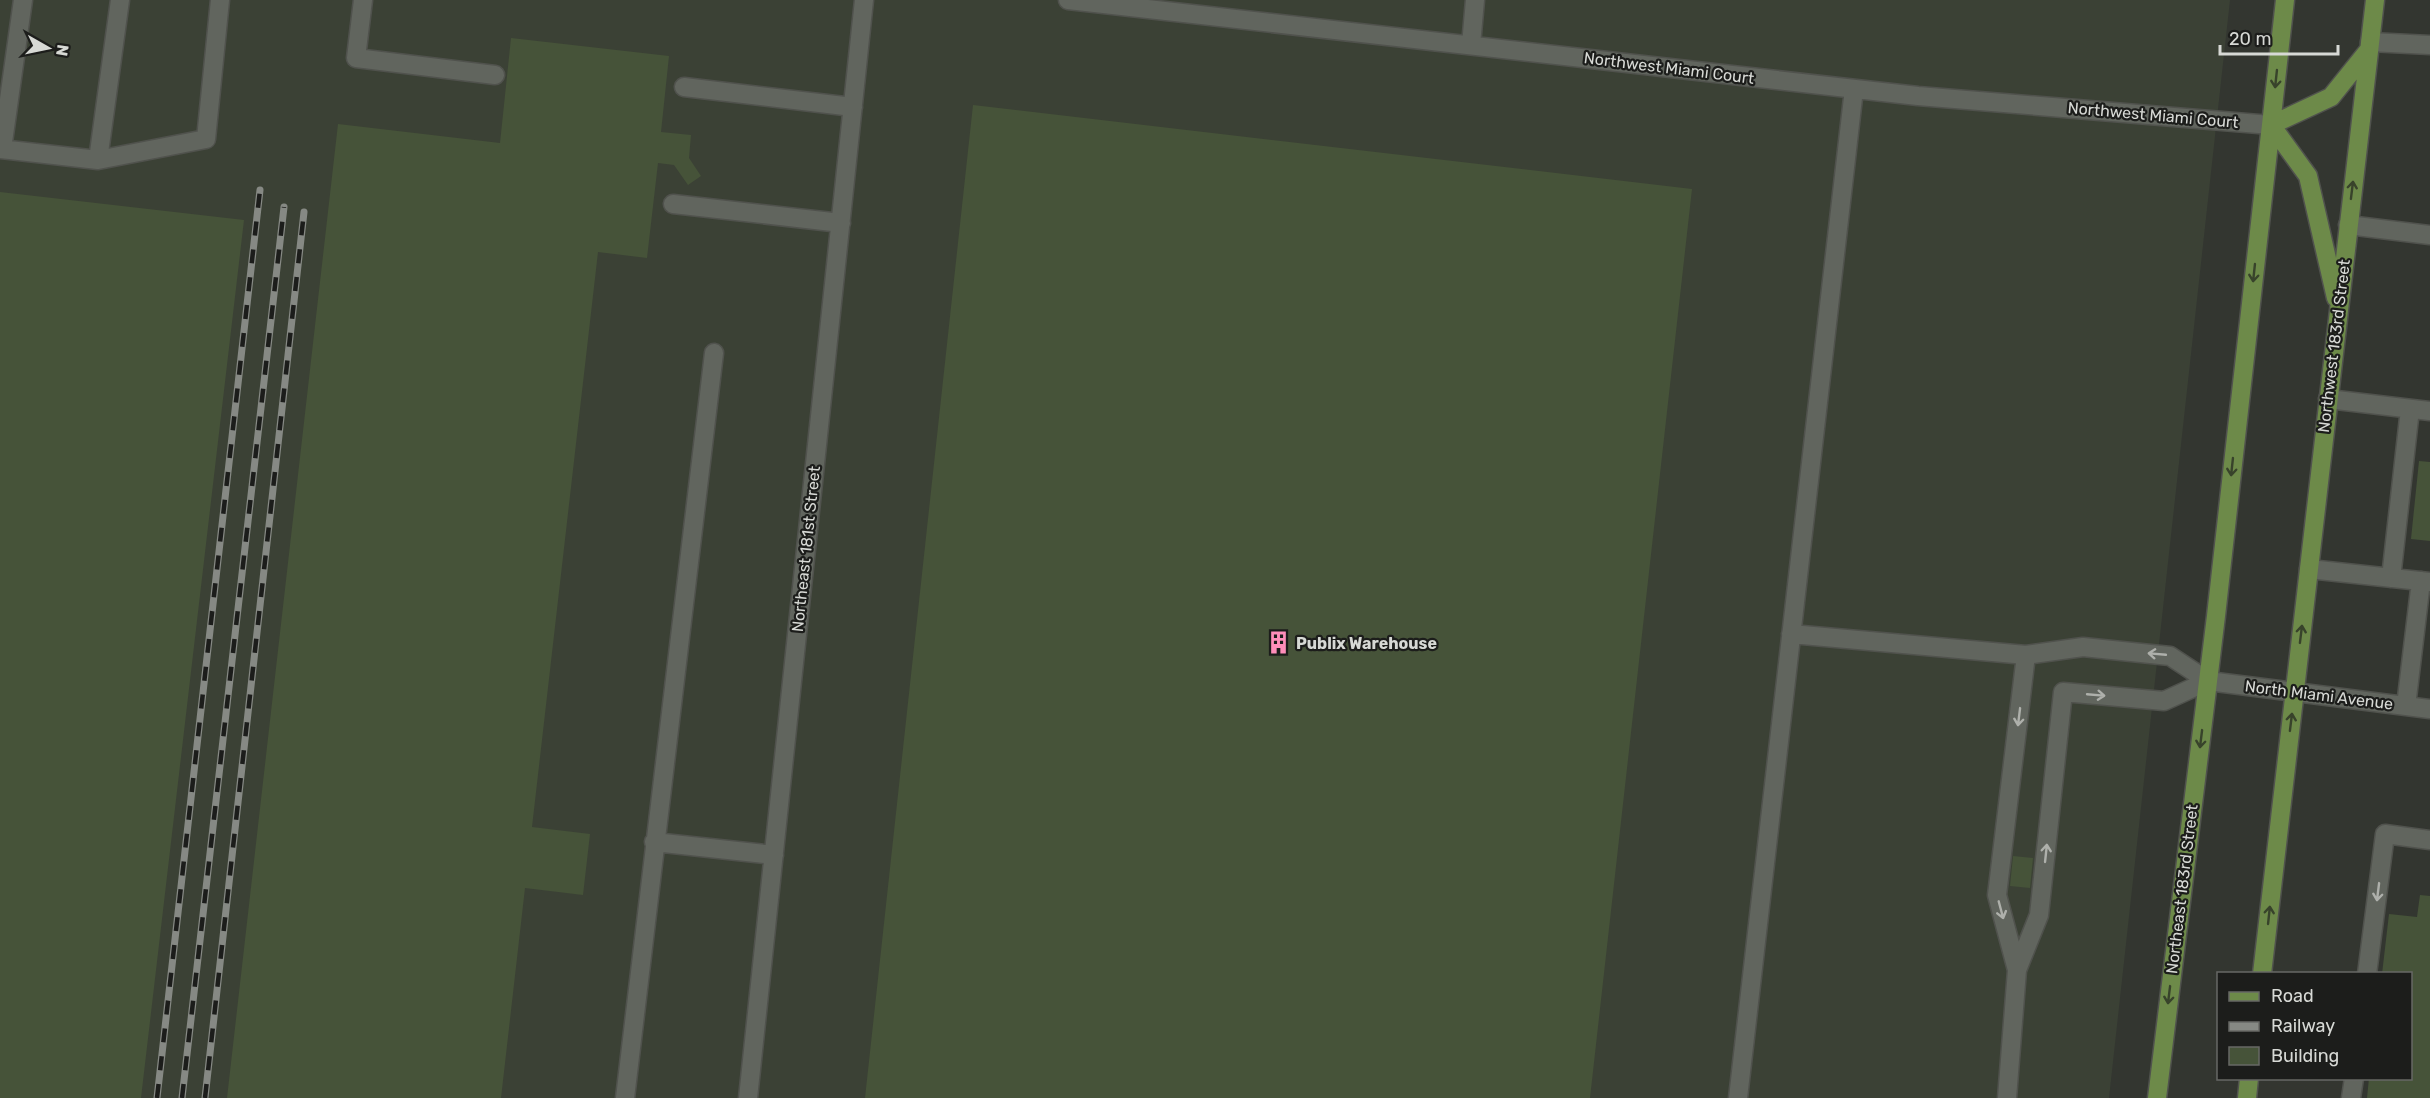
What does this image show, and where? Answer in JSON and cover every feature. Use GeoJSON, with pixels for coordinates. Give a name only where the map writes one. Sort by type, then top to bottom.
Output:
{"type":"FeatureCollection","features":[{"type":"Feature","properties":{"kind":"main road"},"geometry":{"type":"LineString","coordinates":[[2208,681],[2285,0]]}},
{"type":"Feature","properties":{"kind":"main road","name":"Northwest 183rd Street"},"geometry":{"type":"LineString","coordinates":[[2294,692],[2375,0]]}},
{"type":"Feature","properties":{"kind":"main road"},"geometry":{"type":"LineString","coordinates":[[2271,124],[2331,97],[2369,46]]}},
{"type":"Feature","properties":{"kind":"main road"},"geometry":{"type":"LineString","coordinates":[[2271,124],[2308,176],[2339,312]]}},
{"type":"Feature","properties":{"kind":"main road","name":"Northeast 183rd Street"},"geometry":{"type":"LineString","coordinates":[[2157,1098],[2208,681]]}},
{"type":"Feature","properties":{"kind":"main road"},"geometry":{"type":"LineString","coordinates":[[2262,972],[2294,692]]}},
{"type":"Feature","properties":{"kind":"main road"},"geometry":{"type":"LineString","coordinates":[[2247,1098],[2249,1080]]}},
{"type":"Feature","properties":{"kind":"street"},"geometry":{"type":"LineString","coordinates":[[23,0],[1,149],[98,160],[206,139],[220,0]]}},
{"type":"Feature","properties":{"kind":"street"},"geometry":{"type":"LineString","coordinates":[[98,160],[120,0]]}},
{"type":"Feature","properties":{"kind":"street"},"geometry":{"type":"LineString","coordinates":[[363,0],[356,58],[495,75]]}},
{"type":"Feature","properties":{"kind":"street","name":"Northeast 181st Street"},"geometry":{"type":"LineString","coordinates":[[748,1098],[864,0]]}},
{"type":"Feature","properties":{"kind":"street","name":"Northwest Miami Court"},"geometry":{"type":"LineString","coordinates":[[1068,0],[1918,96],[2271,124]]}},
{"type":"Feature","properties":{"kind":"street"},"geometry":{"type":"LineString","coordinates":[[1471,45],[1475,0]]}},
{"type":"Feature","properties":{"kind":"street"},"geometry":{"type":"LineString","coordinates":[[2369,46],[2430,45]]}},
{"type":"Feature","properties":{"kind":"street"},"geometry":{"type":"LineString","coordinates":[[684,87],[853,107]]}},
{"type":"Feature","properties":{"kind":"street"},"geometry":{"type":"LineString","coordinates":[[1738,1098],[1854,89]]}},
{"type":"Feature","properties":{"kind":"street"},"geometry":{"type":"LineString","coordinates":[[673,204],[841,223]]}},
{"type":"Feature","properties":{"kind":"street"},"geometry":{"type":"LineString","coordinates":[[2348,225],[2430,235]]}},
{"type":"Feature","properties":{"kind":"street"},"geometry":{"type":"LineString","coordinates":[[625,1098],[714,353]]}},
{"type":"Feature","properties":{"kind":"street"},"geometry":{"type":"LineString","coordinates":[[2328,399],[2430,411]]}},
{"type":"Feature","properties":{"kind":"street"},"geometry":{"type":"LineString","coordinates":[[2391,578],[2410,409]]}},
{"type":"Feature","properties":{"kind":"street"},"geometry":{"type":"LineString","coordinates":[[2308,569],[2426,582],[2406,706]]}},
{"type":"Feature","properties":{"kind":"street"},"geometry":{"type":"LineString","coordinates":[[1791,634],[2026,654],[2083,647],[2170,656],[2208,681]]}},
{"type":"Feature","properties":{"kind":"street"},"geometry":{"type":"LineString","coordinates":[[2017,970],[1997,895],[2026,654]]}},
{"type":"Feature","properties":{"kind":"street"},"geometry":{"type":"LineString","coordinates":[[2007,1098],[2017,970],[2039,915],[2063,692],[2164,700],[2208,681]]}},
{"type":"Feature","properties":{"kind":"street","name":"North Miami Avenue"},"geometry":{"type":"LineString","coordinates":[[2208,681],[2430,709]]}},
{"type":"Feature","properties":{"kind":"street"},"geometry":{"type":"LineString","coordinates":[[2367,972],[2385,834],[2430,840]]}},
{"type":"Feature","properties":{"kind":"street"},"geometry":{"type":"LineString","coordinates":[[654,842],[774,855]]}},
{"type":"Feature","properties":{"kind":"street"},"geometry":{"type":"LineString","coordinates":[[2351,1098],[2354,1080]]}},
{"type":"Feature","properties":{"kind":"shaded area"},"geometry":{"type":"Polygon","coordinates":[[[0,0],[2230,0],[2109,1098],[0,1098],[0,0]]]}},
{"type":"Feature","properties":{"kind":"building"},"geometry":{"type":"Polygon","coordinates":[[[511,38],[669,56],[661,132],[691,135],[689,158],[701,176],[688,185],[674,165],[658,163],[647,258],[598,252],[532,827],[590,834],[583,895],[525,888],[501,1098],[227,1098],[338,124],[500,143],[511,38]]]}},
{"type":"Feature","properties":{"kind":"building","name":"Publix Warehouse"},"geometry":{"type":"Polygon","coordinates":[[[973,105],[1692,189],[1590,1098],[865,1098],[973,105]]]}},
{"type":"Feature","properties":{"kind":"building"},"geometry":{"type":"Polygon","coordinates":[[[0,192],[244,220],[141,1098],[0,1098],[0,192]]]}},
{"type":"Feature","properties":{"kind":"building"},"geometry":{"type":"Polygon","coordinates":[[[2419,461],[2430,462],[2430,541],[2411,539],[2419,461]]]}},
{"type":"Feature","properties":{"kind":"building"},"geometry":{"type":"Polygon","coordinates":[[[2013,856],[2033,858],[2030,888],[2010,886],[2013,856]]]}},
{"type":"Feature","properties":{"kind":"building"},"geometry":{"type":"Polygon","coordinates":[[[2420,895],[2430,896],[2430,1098],[2367,1098],[2369,1080],[2412,1080],[2412,972],[2382,972],[2389,914],[2417,917],[2420,895]]]}},
{"type":"Feature","properties":{"kind":"railway"},"geometry":{"type":"LineString","coordinates":[[157,1098],[260,190]]}},
{"type":"Feature","properties":{"kind":"railway"},"geometry":{"type":"LineString","coordinates":[[182,1098],[284,207]]}},
{"type":"Feature","properties":{"kind":"railway"},"geometry":{"type":"LineString","coordinates":[[205,1098],[304,212]]}},
{"type":"Feature","properties":{"kind":"place","name":"Publix Warehouse"},"geometry":{"type":"Point","coordinates":[1278,643]}}]}
